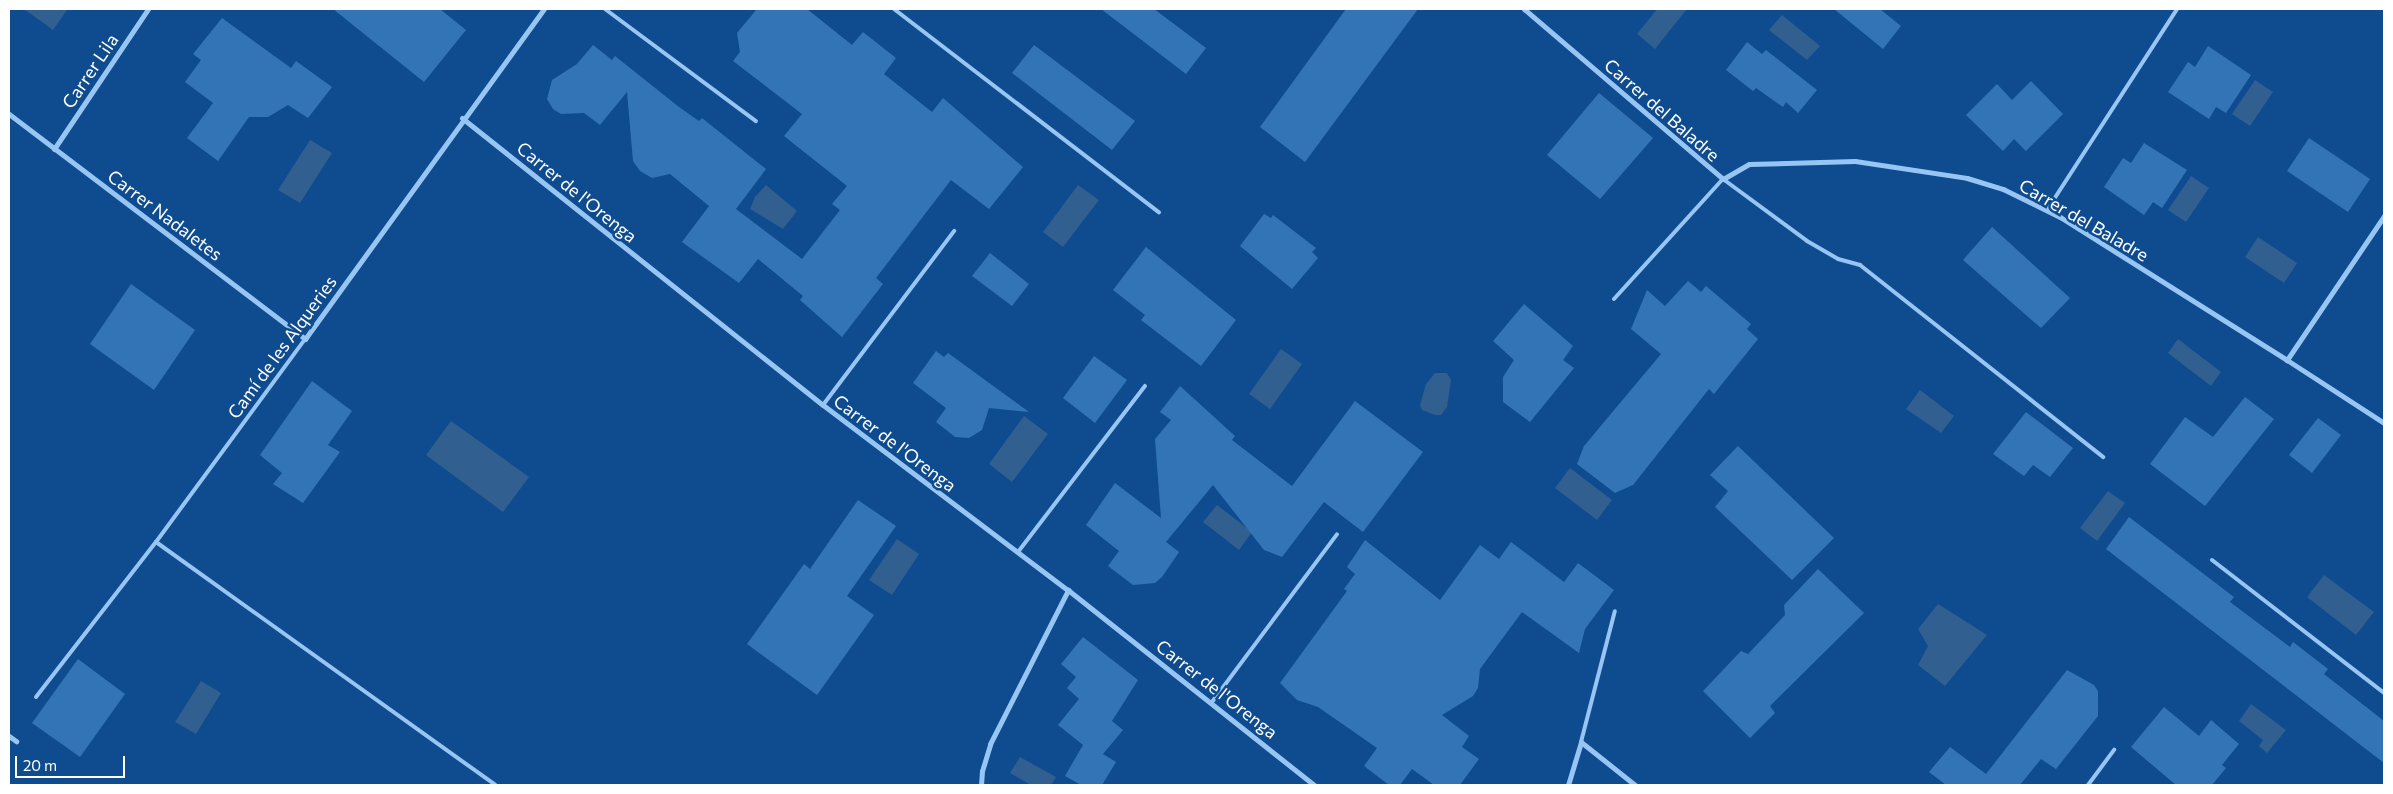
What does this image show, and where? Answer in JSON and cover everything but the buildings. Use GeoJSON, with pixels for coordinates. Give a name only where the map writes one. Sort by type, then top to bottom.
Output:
{"type":"FeatureCollection","features":[{"type":"Feature","properties":{"kind":"street","name":"Carrer Lila"},"geometry":{"type":"LineString","coordinates":[[54,149],[148,9]]}},
{"type":"Feature","properties":{"kind":"street","name":"Camí de les Alqueries"},"geometry":{"type":"LineString","coordinates":[[306,339],[462,118],[544,9]]}},
{"type":"Feature","properties":{"kind":"street","name":"Carrer del Baladre"},"geometry":{"type":"LineString","coordinates":[[1524,9],[1723,179],[1749,164],[1818,160],[1882,163],[1967,178],[2002,188],[2047,210],[2384,423]]}},
{"type":"Feature","properties":{"kind":"street","name":"Carrer Nadaletes"},"geometry":{"type":"LineString","coordinates":[[9,114],[306,339]]}},
{"type":"Feature","properties":{"kind":"street","name":"Carrer de l'Orenga"},"geometry":{"type":"LineString","coordinates":[[462,118],[823,405],[1068,590],[1212,702],[1314,785]]}},
{"type":"Feature","properties":{"kind":"street"},"geometry":{"type":"LineString","coordinates":[[2287,360],[2384,216]]}},
{"type":"Feature","properties":{"kind":"street"},"geometry":{"type":"LineString","coordinates":[[981,785],[982,771],[990,744],[1068,590]]}},
{"type":"Feature","properties":{"kind":"street"},"geometry":{"type":"LineString","coordinates":[[9,736],[16,741]]}},
{"type":"Feature","properties":{"kind":"street"},"geometry":{"type":"LineString","coordinates":[[1568,785],[1581,742],[1635,785]]}},
{"type":"Feature","properties":{"kind":"lane"},"geometry":{"type":"LineString","coordinates":[[605,9],[756,121]]}},
{"type":"Feature","properties":{"kind":"lane"},"geometry":{"type":"LineString","coordinates":[[894,9],[1158,212]]}},
{"type":"Feature","properties":{"kind":"lane"},"geometry":{"type":"LineString","coordinates":[[2047,210],[2178,9]]}},
{"type":"Feature","properties":{"kind":"lane"},"geometry":{"type":"LineString","coordinates":[[1614,298],[1723,179],[1807,241],[1838,258],[1860,265],[2103,457]]}},
{"type":"Feature","properties":{"kind":"lane"},"geometry":{"type":"LineString","coordinates":[[823,405],[954,231]]}},
{"type":"Feature","properties":{"kind":"lane","name":"Camí de les Alqueries"},"geometry":{"type":"LineString","coordinates":[[36,697],[156,542],[306,339]]}},
{"type":"Feature","properties":{"kind":"lane"},"geometry":{"type":"LineString","coordinates":[[1018,552],[1145,386]]}},
{"type":"Feature","properties":{"kind":"lane"},"geometry":{"type":"LineString","coordinates":[[1212,702],[1337,534]]}},
{"type":"Feature","properties":{"kind":"lane"},"geometry":{"type":"LineString","coordinates":[[156,542],[495,785]]}},
{"type":"Feature","properties":{"kind":"lane"},"geometry":{"type":"LineString","coordinates":[[2212,560],[2384,693]]}},
{"type":"Feature","properties":{"kind":"lane"},"geometry":{"type":"LineString","coordinates":[[1581,742],[1615,611]]}},
{"type":"Feature","properties":{"kind":"lane"},"geometry":{"type":"LineString","coordinates":[[2088,785],[2114,750]]}},
{"type":"Feature","properties":{"kind":"water"},"geometry":{"type":"Polygon","coordinates":[[[24,9],[66,9],[67,10],[53,30],[24,9]]]}},
{"type":"Feature","properties":{"kind":"water"},"geometry":{"type":"Polygon","coordinates":[[[1657,9],[1687,9],[1655,49],[1637,34],[1657,9]]]}},
{"type":"Feature","properties":{"kind":"water"},"geometry":{"type":"Polygon","coordinates":[[[1782,15],[1820,46],[1807,60],[1769,30],[1782,15]]]}},
{"type":"Feature","properties":{"kind":"water"},"geometry":{"type":"Polygon","coordinates":[[[2255,80],[2273,92],[2250,126],[2232,114],[2255,80]]]}},
{"type":"Feature","properties":{"kind":"water"},"geometry":{"type":"Polygon","coordinates":[[[310,140],[332,153],[300,203],[278,190],[310,140]]]}},
{"type":"Feature","properties":{"kind":"water"},"geometry":{"type":"Polygon","coordinates":[[[2191,176],[2209,188],[2186,222],[2168,210],[2191,176]]]}},
{"type":"Feature","properties":{"kind":"water"},"geometry":{"type":"Polygon","coordinates":[[[766,185],[797,211],[783,229],[750,209],[755,197],[766,185]]]}},
{"type":"Feature","properties":{"kind":"water"},"geometry":{"type":"Polygon","coordinates":[[[1078,185],[1099,200],[1063,247],[1043,232],[1078,185]]]}},
{"type":"Feature","properties":{"kind":"water"},"geometry":{"type":"Polygon","coordinates":[[[2258,237],[2297,263],[2284,283],[2245,257],[2258,237]]]}},
{"type":"Feature","properties":{"kind":"water"},"geometry":{"type":"Polygon","coordinates":[[[2178,339],[2221,372],[2211,386],[2168,353],[2178,339]]]}},
{"type":"Feature","properties":{"kind":"water"},"geometry":{"type":"Polygon","coordinates":[[[1281,349],[1302,364],[1270,409],[1249,394],[1281,349]]]}},
{"type":"Feature","properties":{"kind":"water"},"geometry":{"type":"Polygon","coordinates":[[[1435,373],[1447,373],[1451,380],[1447,407],[1441,415],[1435,415],[1422,410],[1420,405],[1426,384],[1435,373]]]}},
{"type":"Feature","properties":{"kind":"water"},"geometry":{"type":"Polygon","coordinates":[[[1920,390],[1954,416],[1941,433],[1906,409],[1920,390]]]}},
{"type":"Feature","properties":{"kind":"water"},"geometry":{"type":"Polygon","coordinates":[[[1024,416],[1048,434],[1012,482],[989,464],[1024,416]]]}},
{"type":"Feature","properties":{"kind":"water"},"geometry":{"type":"Polygon","coordinates":[[[451,421],[529,477],[503,512],[426,455],[451,421]]]}},
{"type":"Feature","properties":{"kind":"water"},"geometry":{"type":"Polygon","coordinates":[[[1570,468],[1612,500],[1597,520],[1555,488],[1570,468]]]}},
{"type":"Feature","properties":{"kind":"water"},"geometry":{"type":"Polygon","coordinates":[[[2108,491],[2125,503],[2097,541],[2080,528],[2108,491]]]}},
{"type":"Feature","properties":{"kind":"water"},"geometry":{"type":"Polygon","coordinates":[[[1217,505],[1252,532],[1239,550],[1203,522],[1217,505]]]}},
{"type":"Feature","properties":{"kind":"water"},"geometry":{"type":"Polygon","coordinates":[[[897,539],[919,554],[892,595],[869,580],[897,539]]]}},
{"type":"Feature","properties":{"kind":"water"},"geometry":{"type":"Polygon","coordinates":[[[2324,575],[2374,612],[2356,635],[2307,597],[2324,575]]]}},
{"type":"Feature","properties":{"kind":"water"},"geometry":{"type":"Polygon","coordinates":[[[1938,604],[1987,635],[1945,686],[1918,665],[1928,646],[1918,629],[1938,604]]]}},
{"type":"Feature","properties":{"kind":"water"},"geometry":{"type":"Polygon","coordinates":[[[201,681],[221,693],[196,734],[175,722],[201,681]]]}},
{"type":"Feature","properties":{"kind":"water"},"geometry":{"type":"Polygon","coordinates":[[[2251,704],[2286,730],[2267,753],[2259,746],[2263,740],[2239,721],[2251,704]]]}},
{"type":"Feature","properties":{"kind":"water"},"geometry":{"type":"Polygon","coordinates":[[[1020,757],[1056,777],[1051,785],[1031,785],[1010,773],[1020,757]]]}}]}
